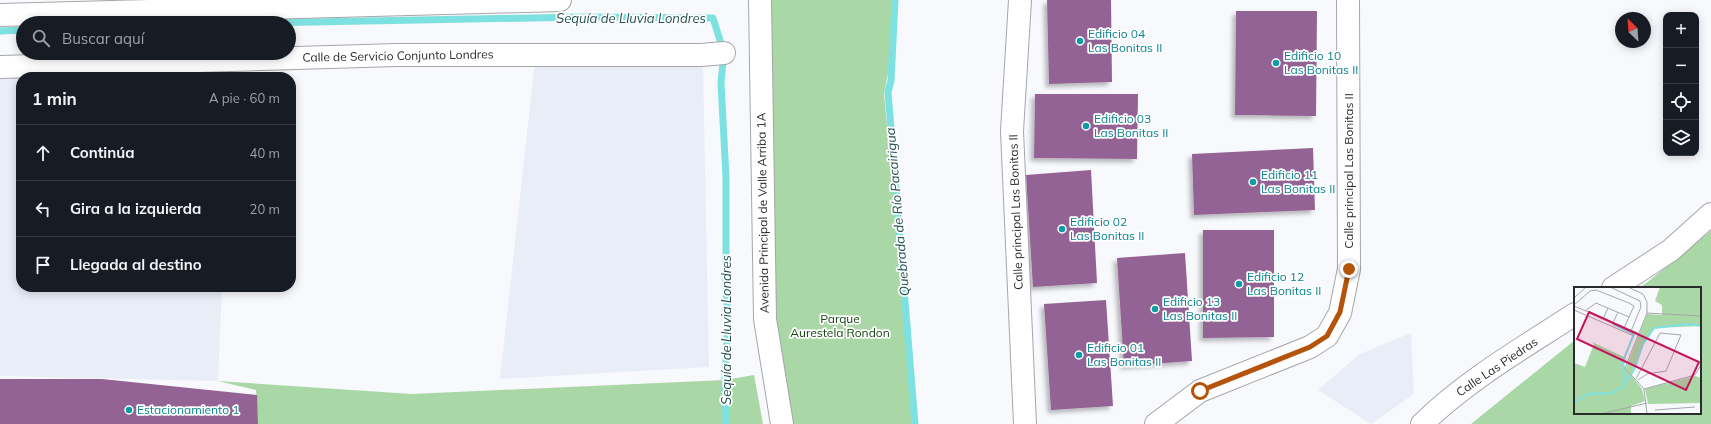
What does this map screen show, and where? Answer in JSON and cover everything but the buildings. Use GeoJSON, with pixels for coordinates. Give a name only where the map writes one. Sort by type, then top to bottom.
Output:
{"type":"FeatureCollection","features":[{"type":"Feature","properties":{"kind":"street"},"geometry":{"type":"LineString","coordinates":[[0,15],[218,5],[551,0]]}},
{"type":"Feature","properties":{"kind":"street","name":"Avenida Principal de Valle Arriba 1A"},"geometry":{"type":"LineString","coordinates":[[760,0],[765,319],[782,424]]}},
{"type":"Feature","properties":{"kind":"street","name":"Calle principal Las Bonitas II"},"geometry":{"type":"LineString","coordinates":[[1020,0],[1012,131],[1025,424]]}},
{"type":"Feature","properties":{"kind":"street","name":"Calle principal Las Bonitas II"},"geometry":{"type":"LineString","coordinates":[[1156,424],[1200,391],[1310,347],[1327,336],[1340,312],[1349,269],[1348,0]]}},
{"type":"Feature","properties":{"kind":"street","name":"Calle de Servicio Conjunto Londres"},"geometry":{"type":"LineString","coordinates":[[296,58],[397,55],[701,56],[724,53]]}},
{"type":"Feature","properties":{"kind":"street","name":"Calle de Servicio Conjunto Londres"},"geometry":{"type":"LineString","coordinates":[[0,67],[232,60]]}},
{"type":"Feature","properties":{"kind":"street"},"geometry":{"type":"LineString","coordinates":[[1615,287],[1671,250],[1711,214]]}},
{"type":"Feature","properties":{"kind":"street","name":"Calle Las Piedras"},"geometry":{"type":"LineString","coordinates":[[1422,424],[1466,386],[1574,315]]}},
{"type":"Feature","properties":{"kind":"shaded area"},"geometry":{"type":"Polygon","coordinates":[[[535,61],[703,63],[709,367],[500,379],[535,61]]]}},
{"type":"Feature","properties":{"kind":"shaded area"},"geometry":{"type":"Polygon","coordinates":[[[0,76],[16,76],[16,292],[222,292],[218,381],[0,376],[0,76]]]}},
{"type":"Feature","properties":{"kind":"shaded area"},"geometry":{"type":"Polygon","coordinates":[[[1411,333],[1414,394],[1371,424],[1318,390],[1360,354],[1411,333]]]}},
{"type":"Feature","properties":{"kind":"green space","name":"Parque Aurestela Rondon"},"geometry":{"type":"Polygon","coordinates":[[[762,0],[893,0],[891,58],[884,94],[907,334],[913,424],[786,424],[768,268],[762,0]]]}},
{"type":"Feature","properties":{"kind":"green space"},"geometry":{"type":"Polygon","coordinates":[[[1711,231],[1711,424],[1471,424],[1574,341],[1574,414],[1701,414],[1701,287],[1641,287],[1711,231]]]}},
{"type":"Feature","properties":{"kind":"green space"},"geometry":{"type":"Polygon","coordinates":[[[754,375],[763,424],[258,424],[256,390],[218,381],[412,394],[725,380],[754,375]]]}},
{"type":"Feature","properties":{"kind":"waterway","name":"Quebrada de Río Pacairigua"},"geometry":{"type":"LineString","coordinates":[[895,0],[891,81],[888,92],[915,424]]}},
{"type":"Feature","properties":{"kind":"waterway","name":"Sequía de Lluvia Londres"},"geometry":{"type":"LineString","coordinates":[[296,22],[582,17],[713,18],[724,53],[721,83],[726,177],[726,291],[728,319],[725,380],[726,424]]}},
{"type":"Feature","properties":{"kind":"waterway","name":"Sequía de Lluvia Londres"},"geometry":{"type":"LineString","coordinates":[[0,31],[16,30]]}},
{"type":"Feature","properties":{"kind":"place","name":"Edificio 04 Las Bonitas II"},"geometry":{"type":"Point","coordinates":[1080,41]}},
{"type":"Feature","properties":{"kind":"place","name":"Edificio 10 Las Bonitas II"},"geometry":{"type":"Point","coordinates":[1276,63]}},
{"type":"Feature","properties":{"kind":"place","name":"Edificio 03 Las Bonitas II"},"geometry":{"type":"Point","coordinates":[1086,126]}},
{"type":"Feature","properties":{"kind":"place","name":"Edificio 11 Las Bonitas II"},"geometry":{"type":"Point","coordinates":[1253,182]}},
{"type":"Feature","properties":{"kind":"place","name":"Edificio 02 Las Bonitas II"},"geometry":{"type":"Point","coordinates":[1062,229]}},
{"type":"Feature","properties":{"kind":"place","name":"Edificio 12 Las Bonitas II"},"geometry":{"type":"Point","coordinates":[1239,284]}},
{"type":"Feature","properties":{"kind":"place","name":"Edificio 13 Las Bonitas II"},"geometry":{"type":"Point","coordinates":[1155,309]}},
{"type":"Feature","properties":{"kind":"place","name":"Edificio 01 Las Bonitas II"},"geometry":{"type":"Point","coordinates":[1079,355]}},
{"type":"Feature","properties":{"kind":"place","name":"Estacionamiento 1"},"geometry":{"type":"Point","coordinates":[129,410]}},
{"type":"Feature","properties":{"kind":"route"},"geometry":{"type":"LineString","coordinates":[[1200,391],[1310,347],[1327,336],[1340,312],[1349,269]]}}]}
